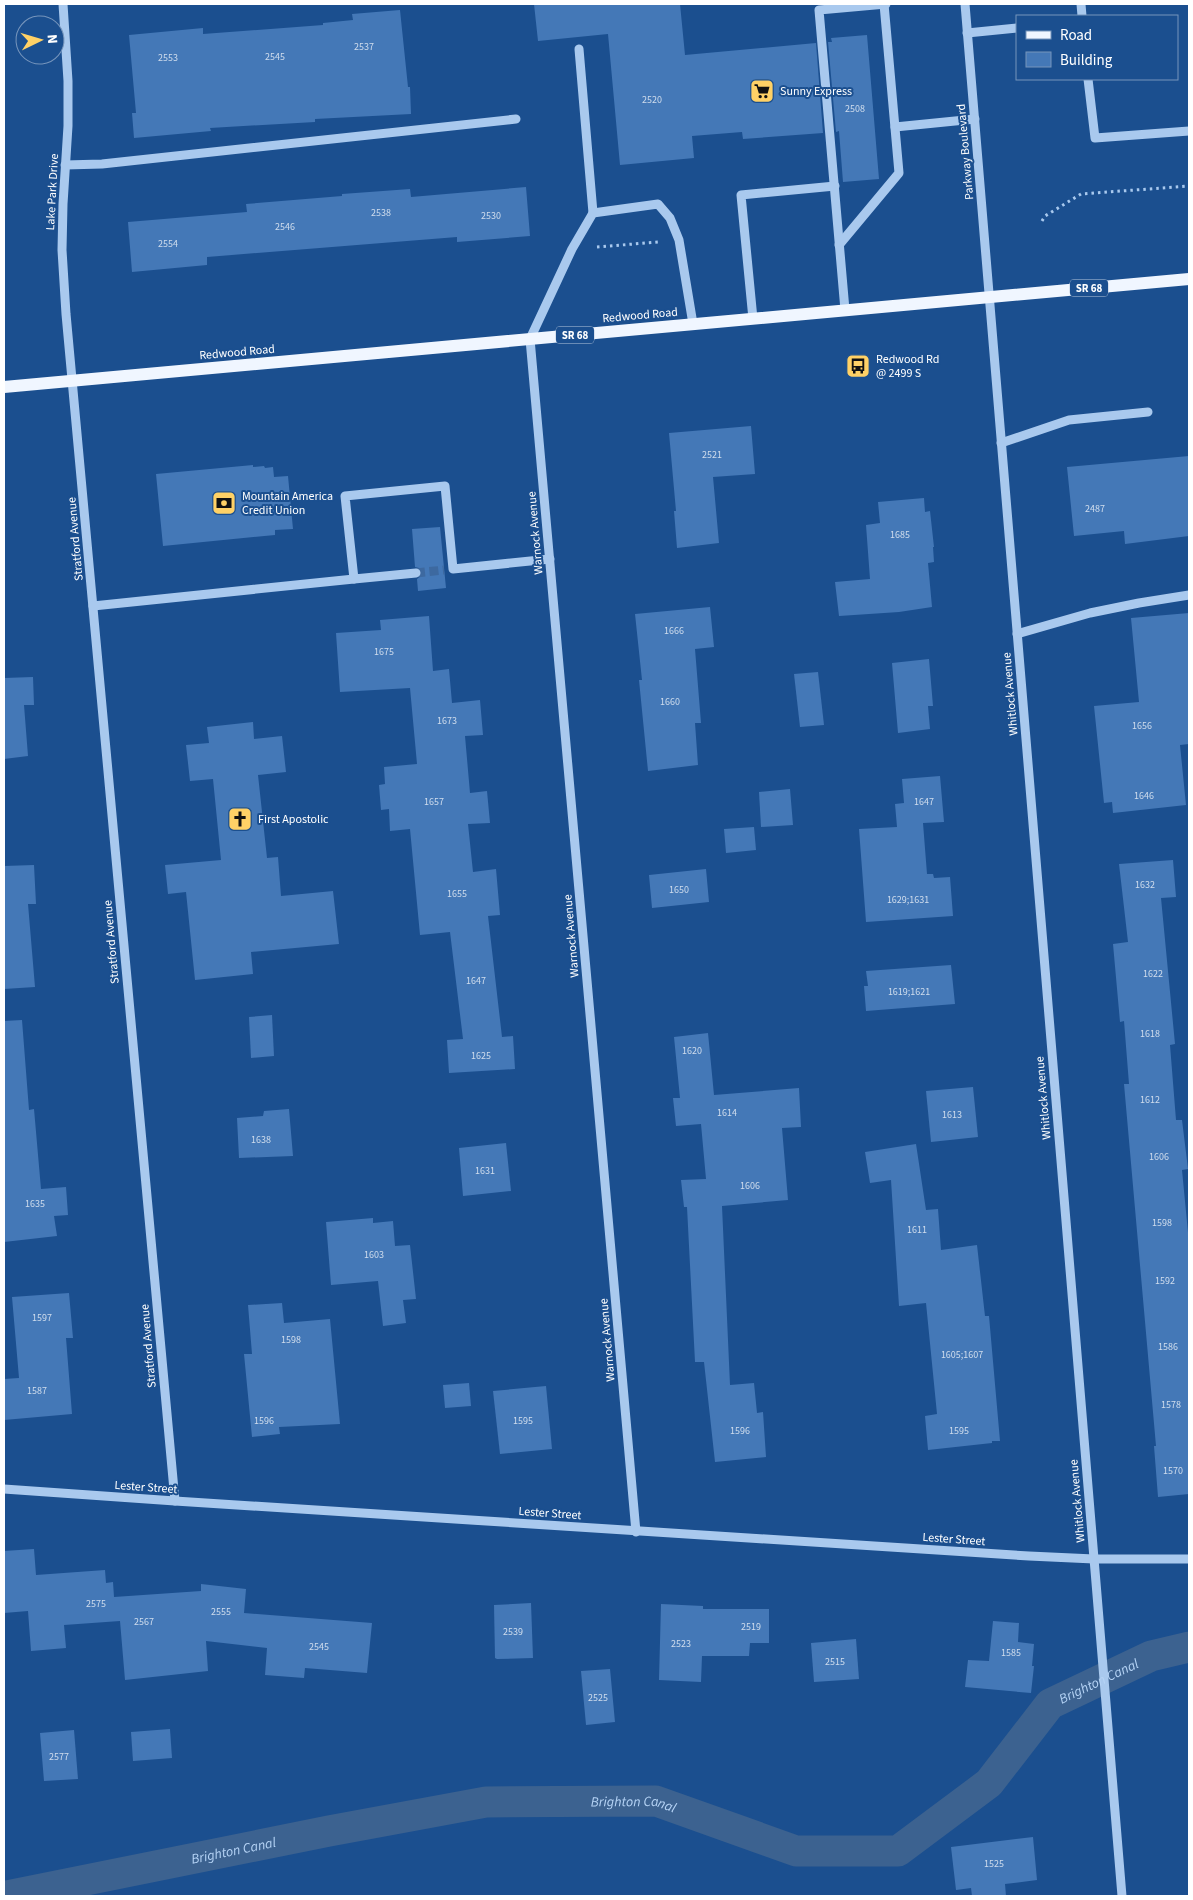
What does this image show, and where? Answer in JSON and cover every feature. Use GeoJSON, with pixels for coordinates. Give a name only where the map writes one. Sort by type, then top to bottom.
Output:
{"type":"FeatureCollection","features":[{"type":"Feature","properties":{"kind":"main road","name":"Redwood Road"},"geometry":{"type":"LineString","coordinates":[[4,388],[1189,279]]}},
{"type":"Feature","properties":{"kind":"street","name":"Lake Park Drive"},"geometry":{"type":"LineString","coordinates":[[63,4],[68,81],[68,126],[62,250],[72,381]]}},
{"type":"Feature","properties":{"kind":"street"},"geometry":{"type":"LineString","coordinates":[[839,245],[899,173],[885,4],[819,10],[839,245],[845,310]]}},
{"type":"Feature","properties":{"kind":"street","name":"Parkway Boulevard"},"geometry":{"type":"LineString","coordinates":[[965,4],[989,297]]}},
{"type":"Feature","properties":{"kind":"street"},"geometry":{"type":"LineString","coordinates":[[967,33],[1016,28]]}},
{"type":"Feature","properties":{"kind":"street"},"geometry":{"type":"LineString","coordinates":[[530,339],[572,249],[593,213],[579,49]]}},
{"type":"Feature","properties":{"kind":"street"},"geometry":{"type":"LineString","coordinates":[[1088,80],[1095,138],[1189,131]]}},
{"type":"Feature","properties":{"kind":"street"},"geometry":{"type":"LineString","coordinates":[[895,127],[974,118]]}},
{"type":"Feature","properties":{"kind":"street"},"geometry":{"type":"LineString","coordinates":[[65,165],[112,163],[516,119]]}},
{"type":"Feature","properties":{"kind":"street"},"geometry":{"type":"LineString","coordinates":[[753,319],[741,195],[834,186]]}},
{"type":"Feature","properties":{"kind":"street"},"geometry":{"type":"LineString","coordinates":[[593,213],[658,204],[670,218],[679,240],[693,324]]}},
{"type":"Feature","properties":{"kind":"street","name":"Whitlock Avenue"},"geometry":{"type":"LineString","coordinates":[[989,297],[1122,1896]]}},
{"type":"Feature","properties":{"kind":"street","name":"Warnock Avenue"},"geometry":{"type":"LineString","coordinates":[[530,339],[636,1532]]}},
{"type":"Feature","properties":{"kind":"street","name":"Stratford Avenue"},"geometry":{"type":"LineString","coordinates":[[72,381],[175,1501]]}},
{"type":"Feature","properties":{"kind":"street"},"geometry":{"type":"LineString","coordinates":[[1001,443],[1069,420],[1148,412]]}},
{"type":"Feature","properties":{"kind":"street"},"geometry":{"type":"LineString","coordinates":[[354,579],[345,496],[354,495],[445,486],[448,569],[550,559]]}},
{"type":"Feature","properties":{"kind":"street"},"geometry":{"type":"LineString","coordinates":[[93,606],[416,573]]}},
{"type":"Feature","properties":{"kind":"street"},"geometry":{"type":"LineString","coordinates":[[1017,634],[1090,613],[1139,602],[1189,595]]}},
{"type":"Feature","properties":{"kind":"street","name":"Lester Street"},"geometry":{"type":"LineString","coordinates":[[4,1488],[636,1532],[1094,1559],[1189,1559]]}},
{"type":"Feature","properties":{"kind":"path"},"geometry":{"type":"LineString","coordinates":[[1042,220],[1045,216],[1082,194],[1189,186]]}},
{"type":"Feature","properties":{"kind":"path"},"geometry":{"type":"LineString","coordinates":[[572,249],[679,240]]}},
{"type":"Feature","properties":{"kind":"building"},"geometry":{"type":"Polygon","coordinates":[[[534,4],[680,4],[685,55],[816,43],[823,133],[743,139],[742,132],[692,136],[694,158],[620,165],[608,34],[538,41],[534,4]]]}},
{"type":"Feature","properties":{"kind":"building"},"geometry":{"type":"Polygon","coordinates":[[[400,10],[408,87],[410,87],[411,114],[315,119],[315,122],[210,128],[211,131],[134,138],[132,113],[136,113],[129,35],[203,28],[203,34],[323,25],[323,23],[353,20],[352,14],[400,10]]]}},
{"type":"Feature","properties":{"kind":"building"},"geometry":{"type":"Polygon","coordinates":[[[867,35],[879,179],[843,182],[839,131],[836,132],[828,42],[832,42],[831,38],[867,35]]]}},
{"type":"Feature","properties":{"kind":"building"},"geometry":{"type":"Polygon","coordinates":[[[526,187],[530,236],[457,242],[457,237],[207,257],[207,265],[132,272],[128,222],[247,212],[246,204],[342,196],[342,194],[410,189],[411,197],[526,187]]]}},
{"type":"Feature","properties":{"kind":"building"},"geometry":{"type":"Polygon","coordinates":[[[751,426],[755,474],[713,477],[719,543],[677,548],[674,511],[676,511],[669,433],[751,426]]]}},
{"type":"Feature","properties":{"kind":"building"},"geometry":{"type":"Polygon","coordinates":[[[1189,456],[1189,536],[1125,544],[1124,531],[1074,536],[1067,467],[1189,456]]]}},
{"type":"Feature","properties":{"kind":"building","name":"Mountain America Credit Union"},"geometry":{"type":"Polygon","coordinates":[[[253,465],[253,467],[273,467],[274,477],[288,476],[293,529],[275,530],[275,535],[163,546],[156,474],[253,465]]]}},
{"type":"Feature","properties":{"kind":"building"},"geometry":{"type":"Polygon","coordinates":[[[924,498],[925,512],[930,511],[934,547],[934,562],[928,563],[932,607],[899,612],[839,616],[835,582],[870,579],[866,525],[880,523],[878,502],[924,498]]]}},
{"type":"Feature","properties":{"kind":"building"},"geometry":{"type":"Polygon","coordinates":[[[440,527],[446,588],[418,591],[417,579],[421,576],[422,572],[419,568],[415,567],[412,529],[440,527]]]}},
{"type":"Feature","properties":{"kind":"building"},"geometry":{"type":"Polygon","coordinates":[[[710,607],[714,647],[695,649],[701,723],[695,723],[698,765],[648,771],[639,680],[642,680],[635,614],[710,607]]]}},
{"type":"Feature","properties":{"kind":"building"},"geometry":{"type":"Polygon","coordinates":[[[1189,613],[1189,744],[1180,745],[1186,805],[1113,813],[1112,802],[1104,803],[1094,706],[1139,702],[1131,618],[1189,613]]]}},
{"type":"Feature","properties":{"kind":"building"},"geometry":{"type":"Polygon","coordinates":[[[429,616],[433,671],[449,669],[452,703],[480,700],[483,735],[465,736],[470,793],[487,791],[490,823],[468,824],[473,872],[496,869],[500,915],[488,916],[502,1037],[513,1036],[515,1069],[449,1073],[447,1040],[463,1039],[450,932],[420,935],[410,829],[390,831],[389,809],[381,810],[379,785],[385,784],[384,767],[417,764],[410,688],[340,692],[336,633],[381,630],[380,620],[429,616]]]}},
{"type":"Feature","properties":{"kind":"building"},"geometry":{"type":"Polygon","coordinates":[[[929,659],[933,706],[928,706],[930,729],[898,733],[892,663],[929,659]]]}},
{"type":"Feature","properties":{"kind":"building"},"geometry":{"type":"Polygon","coordinates":[[[818,672],[824,725],[800,727],[794,674],[818,672]]]}},
{"type":"Feature","properties":{"kind":"building"},"geometry":{"type":"Polygon","coordinates":[[[33,677],[34,705],[24,705],[28,756],[4,759],[4,678],[33,677]]]}},
{"type":"Feature","properties":{"kind":"building","name":"First Apostolic"},"geometry":{"type":"Polygon","coordinates":[[[253,722],[254,739],[282,736],[286,772],[258,775],[267,858],[278,857],[281,896],[333,891],[339,944],[251,952],[253,974],[195,980],[186,892],[168,894],[165,865],[221,860],[213,779],[190,781],[186,745],[209,743],[207,727],[253,722]]]}},
{"type":"Feature","properties":{"kind":"building"},"geometry":{"type":"Polygon","coordinates":[[[940,776],[944,822],[923,823],[927,874],[933,874],[934,878],[950,877],[953,916],[866,922],[859,829],[897,827],[895,804],[904,803],[902,779],[940,776]]]}},
{"type":"Feature","properties":{"kind":"building"},"geometry":{"type":"Polygon","coordinates":[[[790,789],[793,825],[761,827],[759,792],[790,789]]]}},
{"type":"Feature","properties":{"kind":"building"},"geometry":{"type":"Polygon","coordinates":[[[754,827],[756,850],[726,853],[724,829],[754,827]]]}},
{"type":"Feature","properties":{"kind":"building"},"geometry":{"type":"Polygon","coordinates":[[[1173,860],[1176,897],[1161,898],[1175,1044],[1170,1045],[1176,1120],[1182,1120],[1188,1169],[1182,1170],[1189,1243],[1189,1494],[1158,1497],[1154,1446],[1156,1446],[1124,1084],[1129,1084],[1124,1021],[1120,1022],[1113,944],[1128,942],[1119,864],[1173,860]]]}},
{"type":"Feature","properties":{"kind":"building"},"geometry":{"type":"Polygon","coordinates":[[[34,865],[36,904],[28,904],[35,987],[4,989],[4,866],[34,865]]]}},
{"type":"Feature","properties":{"kind":"building"},"geometry":{"type":"Polygon","coordinates":[[[706,869],[709,902],[652,908],[649,875],[706,869]]]}},
{"type":"Feature","properties":{"kind":"building"},"geometry":{"type":"Polygon","coordinates":[[[951,965],[955,1004],[866,1011],[864,986],[868,986],[866,971],[951,965]]]}},
{"type":"Feature","properties":{"kind":"building"},"geometry":{"type":"Polygon","coordinates":[[[272,1015],[274,1056],[251,1058],[249,1017],[272,1015]]]}},
{"type":"Feature","properties":{"kind":"building"},"geometry":{"type":"Polygon","coordinates":[[[22,1020],[29,1110],[34,1109],[41,1189],[66,1187],[68,1215],[54,1216],[57,1236],[4,1242],[4,1021],[22,1020]]]}},
{"type":"Feature","properties":{"kind":"building"},"geometry":{"type":"Polygon","coordinates":[[[708,1033],[714,1095],[799,1088],[801,1127],[782,1128],[788,1200],[722,1206],[730,1385],[754,1383],[757,1413],[763,1412],[766,1457],[715,1462],[704,1362],[695,1362],[687,1207],[684,1207],[681,1180],[706,1179],[701,1124],[676,1126],[673,1098],[680,1098],[674,1037],[708,1033]]]}},
{"type":"Feature","properties":{"kind":"building"},"geometry":{"type":"Polygon","coordinates":[[[973,1087],[978,1137],[931,1142],[926,1091],[973,1087]]]}},
{"type":"Feature","properties":{"kind":"building"},"geometry":{"type":"Polygon","coordinates":[[[289,1109],[293,1156],[239,1158],[237,1118],[263,1116],[264,1111],[289,1109]]]}},
{"type":"Feature","properties":{"kind":"building"},"geometry":{"type":"Polygon","coordinates":[[[506,1143],[511,1191],[463,1196],[459,1148],[506,1143]]]}},
{"type":"Feature","properties":{"kind":"building"},"geometry":{"type":"Polygon","coordinates":[[[916,1144],[926,1210],[938,1209],[941,1250],[977,1245],[985,1316],[989,1316],[1000,1441],[928,1450],[925,1416],[937,1414],[926,1303],[899,1306],[891,1180],[870,1183],[865,1152],[916,1144]]]}},
{"type":"Feature","properties":{"kind":"building"},"geometry":{"type":"Polygon","coordinates":[[[373,1218],[373,1223],[393,1221],[395,1246],[410,1245],[416,1299],[403,1300],[406,1323],[383,1326],[378,1281],[331,1285],[326,1222],[373,1218]]]}},
{"type":"Feature","properties":{"kind":"building"},"geometry":{"type":"Polygon","coordinates":[[[69,1293],[73,1338],[66,1338],[72,1414],[4,1420],[4,1379],[19,1378],[12,1297],[69,1293]]]}},
{"type":"Feature","properties":{"kind":"building"},"geometry":{"type":"Polygon","coordinates":[[[282,1303],[284,1323],[330,1319],[340,1424],[279,1427],[280,1434],[252,1437],[244,1354],[252,1354],[248,1305],[282,1303]]]}},
{"type":"Feature","properties":{"kind":"building"},"geometry":{"type":"Polygon","coordinates":[[[469,1383],[471,1406],[445,1408],[443,1385],[469,1383]]]}},
{"type":"Feature","properties":{"kind":"building"},"geometry":{"type":"Polygon","coordinates":[[[546,1386],[552,1449],[500,1454],[493,1391],[546,1386]]]}},
{"type":"Feature","properties":{"kind":"building"},"geometry":{"type":"Polygon","coordinates":[[[34,1549],[36,1575],[105,1570],[106,1583],[113,1582],[114,1597],[201,1591],[201,1584],[246,1589],[244,1613],[372,1623],[367,1673],[305,1668],[304,1678],[265,1675],[267,1648],[206,1641],[208,1671],[125,1680],[120,1621],[64,1625],[66,1648],[31,1651],[28,1611],[4,1613],[4,1551],[34,1549]]]}},
{"type":"Feature","properties":{"kind":"building"},"geometry":{"type":"Polygon","coordinates":[[[531,1603],[533,1658],[495,1658],[494,1605],[531,1603]]]}},
{"type":"Feature","properties":{"kind":"building"},"geometry":{"type":"Polygon","coordinates":[[[661,1604],[703,1606],[703,1609],[769,1609],[769,1643],[750,1643],[749,1656],[702,1656],[701,1682],[659,1680],[661,1604]]]}},
{"type":"Feature","properties":{"kind":"building"},"geometry":{"type":"Polygon","coordinates":[[[993,1621],[1019,1623],[1018,1642],[1034,1644],[1031,1693],[965,1687],[968,1660],[989,1661],[993,1621]]]}},
{"type":"Feature","properties":{"kind":"building"},"geometry":{"type":"Polygon","coordinates":[[[856,1639],[859,1679],[814,1682],[811,1643],[856,1639]]]}},
{"type":"Feature","properties":{"kind":"building"},"geometry":{"type":"Polygon","coordinates":[[[610,1669],[615,1722],[586,1725],[581,1671],[610,1669]]]}},
{"type":"Feature","properties":{"kind":"building"},"geometry":{"type":"Polygon","coordinates":[[[170,1729],[172,1758],[133,1761],[131,1732],[170,1729]]]}},
{"type":"Feature","properties":{"kind":"building"},"geometry":{"type":"Polygon","coordinates":[[[74,1730],[78,1779],[44,1781],[40,1733],[74,1730]]]}},
{"type":"Feature","properties":{"kind":"building"},"geometry":{"type":"Polygon","coordinates":[[[1033,1837],[1037,1880],[1005,1884],[1006,1896],[972,1896],[971,1888],[956,1890],[951,1847],[1033,1837]]]}},
{"type":"Feature","properties":{"kind":"waterway","name":"Brighton Canal"},"geometry":{"type":"LineString","coordinates":[[7,1896],[329,1831],[486,1802],[656,1801],[796,1851],[898,1851],[989,1783],[1050,1704],[1151,1656],[1189,1647]]}},
{"type":"Feature","properties":{"kind":"tunnel"},"geometry":{"type":"LineString","coordinates":[[416,573],[444,570]]}},
{"type":"Feature","properties":{"kind":"place","name":"Sunny Express"},"geometry":{"type":"Point","coordinates":[762,91]}},
{"type":"Feature","properties":{"kind":"place","name":"Redwood Rd @ 2499 S"},"geometry":{"type":"Point","coordinates":[858,366]}},
{"type":"Feature","properties":{"kind":"place","name":"Mountain America Credit Union"},"geometry":{"type":"Point","coordinates":[224,503]}},
{"type":"Feature","properties":{"kind":"place","name":"First Apostolic"},"geometry":{"type":"Point","coordinates":[240,819]}}]}
